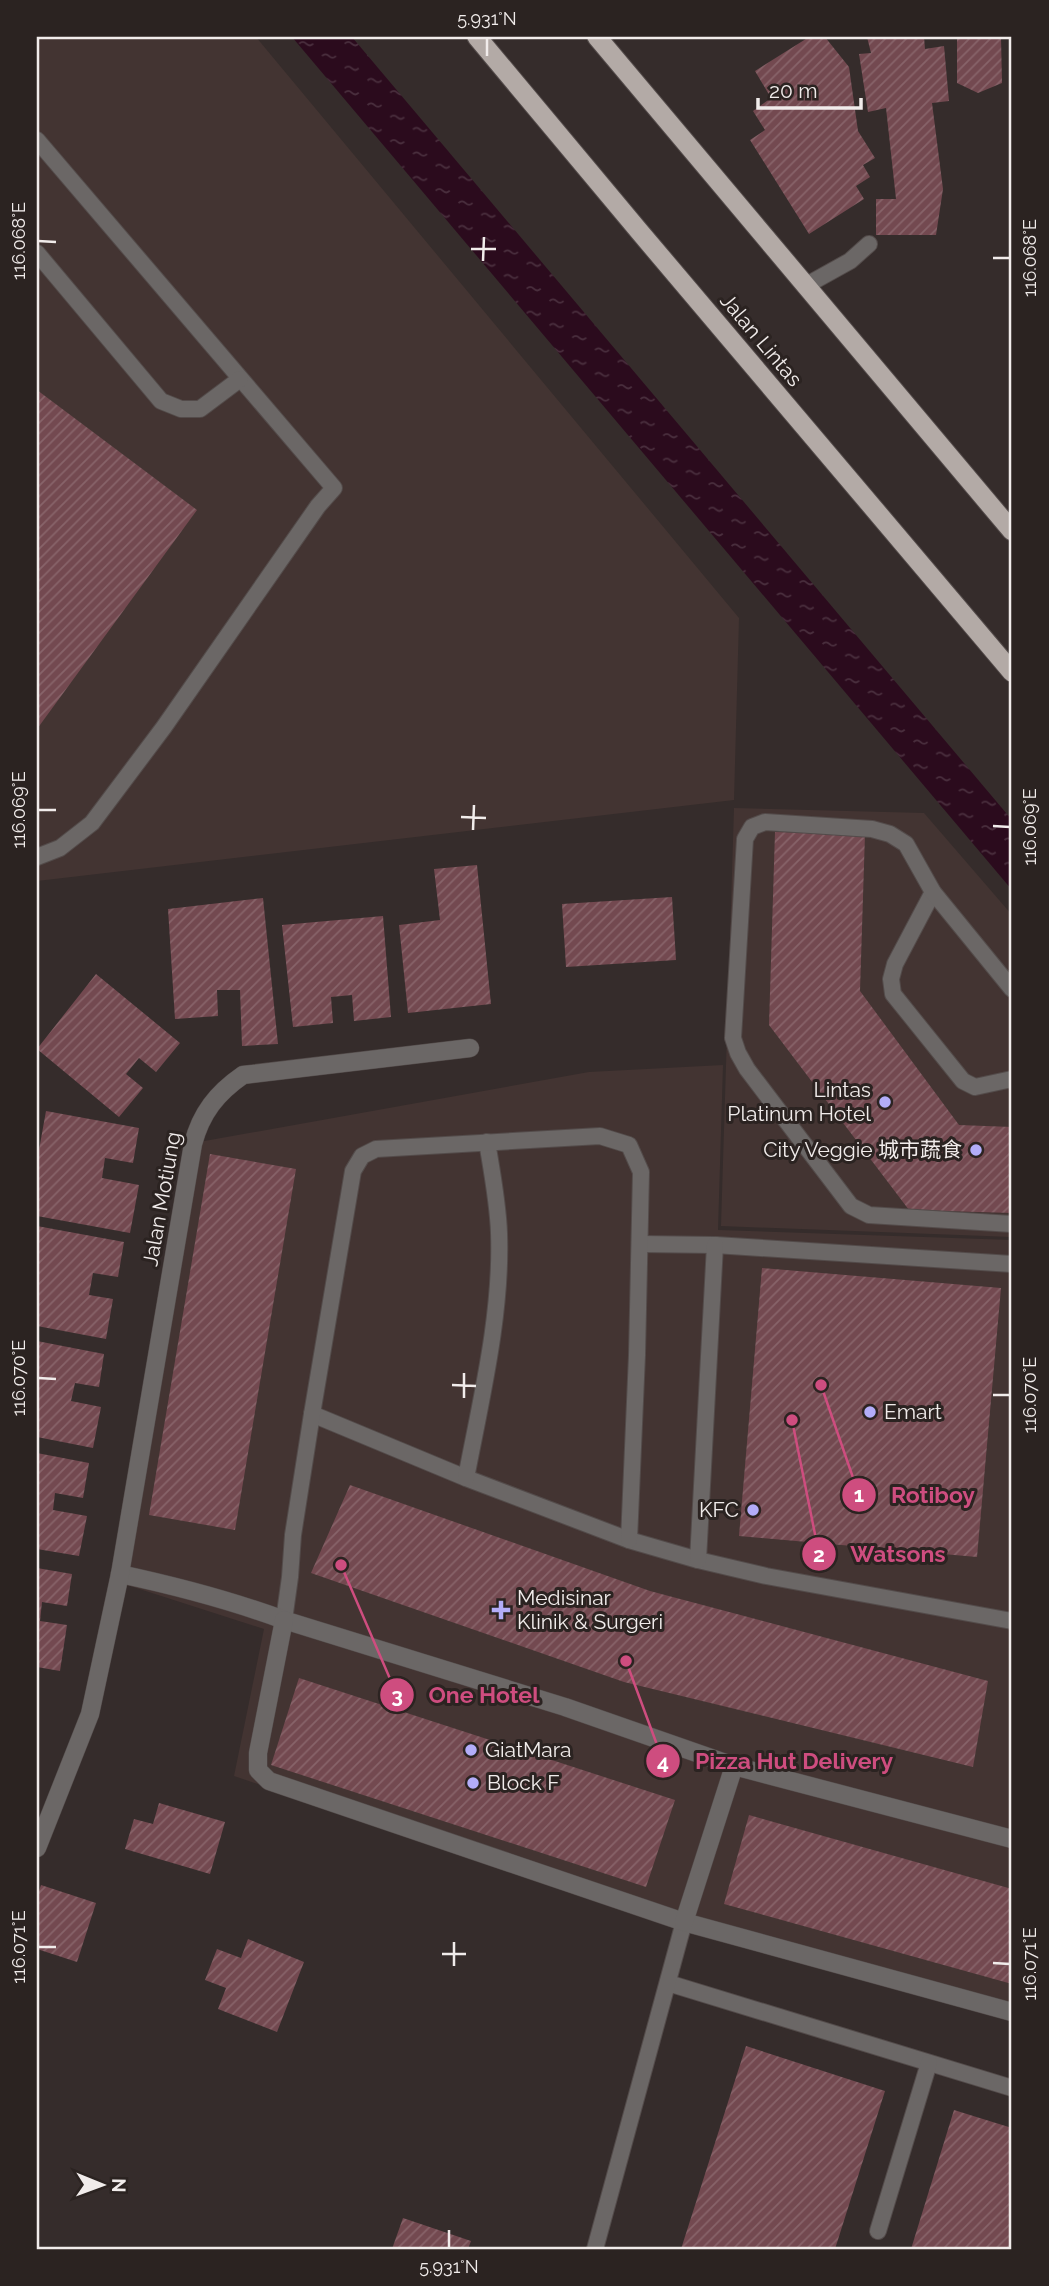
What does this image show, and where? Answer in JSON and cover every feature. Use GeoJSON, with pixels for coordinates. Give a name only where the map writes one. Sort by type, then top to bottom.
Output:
{"type":"FeatureCollection","features":[{"type":"Feature","properties":{"kind":"highway","name":"Jalan Lintas"},"geometry":{"type":"LineString","coordinates":[[477,37],[1012,672]]}},
{"type":"Feature","properties":{"kind":"highway"},"geometry":{"type":"LineString","coordinates":[[597,37],[1012,531]]}},
{"type":"Feature","properties":{"kind":"street","name":"Jalan Motiung"},"geometry":{"type":"LineString","coordinates":[[37,1848],[90,1714],[120,1574],[193,1144],[204,1113],[227,1087],[243,1075],[470,1048]]}},
{"type":"Feature","properties":{"kind":"street"},"geometry":{"type":"LineString","coordinates":[[120,1574],[229,1600],[284,1620],[565,1707],[734,1766],[1012,1839]]}},
{"type":"Feature","properties":{"kind":"street"},"geometry":{"type":"LineString","coordinates":[[284,1620],[257,1753],[258,1770],[269,1781],[684,1922],[1012,2012]]}},
{"type":"Feature","properties":{"kind":"street"},"geometry":{"type":"LineString","coordinates":[[684,1922],[734,1766]]}},
{"type":"Feature","properties":{"kind":"lane"},"geometry":{"type":"LineString","coordinates":[[37,140],[334,488],[318,506],[164,727],[92,823],[60,848],[37,857]]}},
{"type":"Feature","properties":{"kind":"lane"},"geometry":{"type":"LineString","coordinates":[[805,286],[850,261],[869,244]]}},
{"type":"Feature","properties":{"kind":"lane"},"geometry":{"type":"LineString","coordinates":[[37,253],[161,401],[181,409],[200,409],[240,379]]}},
{"type":"Feature","properties":{"kind":"lane"},"geometry":{"type":"LineString","coordinates":[[1012,989],[933,892],[906,844],[890,834],[872,830],[765,822],[752,827],[745,839],[733,1038],[737,1053],[747,1069],[851,1206],[869,1215],[1012,1224]]}},
{"type":"Feature","properties":{"kind":"lane"},"geometry":{"type":"LineString","coordinates":[[933,892],[895,964],[891,979],[893,993],[963,1081],[975,1087],[1012,1079]]}},
{"type":"Feature","properties":{"kind":"lane"},"geometry":{"type":"LineString","coordinates":[[284,1620],[293,1535],[353,1171],[362,1156],[376,1149],[600,1136],[629,1145],[641,1172],[629,1540]]}},
{"type":"Feature","properties":{"kind":"lane"},"geometry":{"type":"LineString","coordinates":[[466,1478],[484,1388],[495,1304],[499,1234],[487,1142]]}},
{"type":"Feature","properties":{"kind":"lane"},"geometry":{"type":"LineString","coordinates":[[640,1244],[715,1245],[1012,1264]]}},
{"type":"Feature","properties":{"kind":"lane"},"geometry":{"type":"LineString","coordinates":[[698,1560],[715,1245]]}},
{"type":"Feature","properties":{"kind":"lane"},"geometry":{"type":"LineString","coordinates":[[312,1414],[466,1478],[629,1540],[766,1576],[1012,1621]]}},
{"type":"Feature","properties":{"kind":"lane"},"geometry":{"type":"LineString","coordinates":[[595,2249],[684,1922]]}},
{"type":"Feature","properties":{"kind":"lane"},"geometry":{"type":"LineString","coordinates":[[668,1983],[1012,2088]]}},
{"type":"Feature","properties":{"kind":"lane"},"geometry":{"type":"LineString","coordinates":[[878,2231],[929,2063]]}},
{"type":"Feature","properties":{"kind":"shaded area"},"geometry":{"type":"Polygon","coordinates":[[[37,37],[256,37],[739,618],[734,800],[37,881],[37,37]]]}},
{"type":"Feature","properties":{"kind":"shaded area"},"geometry":{"type":"Polygon","coordinates":[[[734,808],[924,813],[1012,915],[1012,1237],[721,1226],[734,808]]]}},
{"type":"Feature","properties":{"kind":"shaded area"},"geometry":{"type":"Polygon","coordinates":[[[723,1065],[718,1230],[1012,1240],[1012,2016],[675,1924],[234,1776],[264,1629],[124,1584],[199,1142],[589,1072],[723,1065]]]}},
{"type":"Feature","properties":{"kind":"water"},"geometry":{"type":"Polygon","coordinates":[[[292,37],[352,37],[1012,820],[1012,890],[292,37]]]}},
{"type":"Feature","properties":{"kind":"building"},"geometry":{"type":"Polygon","coordinates":[[[809,37],[825,37],[849,67],[858,131],[875,158],[863,165],[870,177],[856,186],[864,199],[809,234],[750,140],[765,130],[753,111],[771,98],[755,71],[809,37]]]}},
{"type":"Feature","properties":{"kind":"building"},"geometry":{"type":"Polygon","coordinates":[[[867,37],[924,37],[925,49],[944,46],[949,101],[932,103],[943,189],[936,235],[876,235],[876,199],[896,199],[886,108],[868,112],[859,54],[871,53],[867,37]]]}},
{"type":"Feature","properties":{"kind":"building"},"geometry":{"type":"Polygon","coordinates":[[[957,37],[1001,37],[1002,83],[978,93],[957,83],[957,37]]]}},
{"type":"Feature","properties":{"kind":"building"},"geometry":{"type":"Polygon","coordinates":[[[37,390],[197,510],[37,729],[37,390]]]}},
{"type":"Feature","properties":{"kind":"building"},"geometry":{"type":"Polygon","coordinates":[[[775,832],[865,834],[860,991],[959,1125],[1012,1127],[1012,1213],[909,1210],[769,1025],[775,832]]]}},
{"type":"Feature","properties":{"kind":"building"},"geometry":{"type":"Polygon","coordinates":[[[477,865],[491,1004],[408,1013],[399,925],[440,920],[434,869],[477,865]]]}},
{"type":"Feature","properties":{"kind":"building"},"geometry":{"type":"Polygon","coordinates":[[[672,897],[676,960],[566,967],[562,904],[672,897]]]}},
{"type":"Feature","properties":{"kind":"building"},"geometry":{"type":"Polygon","coordinates":[[[263,898],[278,1044],[242,1046],[240,990],[217,990],[218,1016],[175,1019],[168,909],[263,898]]]}},
{"type":"Feature","properties":{"kind":"building"},"geometry":{"type":"Polygon","coordinates":[[[383,916],[391,1017],[354,1021],[352,995],[331,997],[333,1023],[293,1027],[282,925],[383,916]]]}},
{"type":"Feature","properties":{"kind":"building"},"geometry":{"type":"Polygon","coordinates":[[[96,974],[180,1043],[156,1072],[139,1058],[126,1074],[143,1088],[119,1117],[37,1049],[96,974]]]}},
{"type":"Feature","properties":{"kind":"building"},"geometry":{"type":"Polygon","coordinates":[[[46,1111],[139,1128],[133,1163],[105,1158],[102,1178],[139,1185],[130,1233],[37,1216],[37,1161],[46,1111]]]}},
{"type":"Feature","properties":{"kind":"building"},"geometry":{"type":"Polygon","coordinates":[[[210,1154],[296,1169],[235,1530],[149,1515],[210,1154]]]}},
{"type":"Feature","properties":{"kind":"building"},"geometry":{"type":"Polygon","coordinates":[[[37,1226],[124,1242],[118,1277],[93,1273],[89,1295],[113,1299],[106,1339],[37,1326],[37,1226]]]}},
{"type":"Feature","properties":{"kind":"building","name":"Emart"},"geometry":{"type":"Polygon","coordinates":[[[762,1268],[1001,1288],[977,1557],[739,1536],[762,1268]]]}},
{"type":"Feature","properties":{"kind":"building"},"geometry":{"type":"Polygon","coordinates":[[[37,1341],[104,1354],[99,1387],[75,1383],[71,1401],[101,1407],[93,1448],[37,1437],[37,1341]]]}},
{"type":"Feature","properties":{"kind":"building"},"geometry":{"type":"Polygon","coordinates":[[[37,1453],[89,1463],[83,1498],[55,1493],[53,1510],[87,1516],[79,1556],[37,1549],[37,1453]]]}},
{"type":"Feature","properties":{"kind":"building"},"geometry":{"type":"Polygon","coordinates":[[[350,1485],[650,1591],[988,1681],[973,1767],[624,1682],[311,1573],[350,1485]]]}},
{"type":"Feature","properties":{"kind":"building"},"geometry":{"type":"Polygon","coordinates":[[[37,1568],[72,1574],[67,1606],[42,1602],[40,1621],[67,1625],[60,1671],[37,1667],[37,1568]]]}},
{"type":"Feature","properties":{"kind":"building","name":"Block F"},"geometry":{"type":"Polygon","coordinates":[[[299,1678],[675,1800],[646,1887],[271,1765],[299,1678]]]}},
{"type":"Feature","properties":{"kind":"building"},"geometry":{"type":"Polygon","coordinates":[[[159,1803],[225,1822],[210,1874],[125,1849],[134,1819],[153,1824],[159,1803]]]}},
{"type":"Feature","properties":{"kind":"building"},"geometry":{"type":"Polygon","coordinates":[[[749,1815],[1012,1889],[1012,1984],[724,1904],[749,1815]]]}},
{"type":"Feature","properties":{"kind":"building"},"geometry":{"type":"Polygon","coordinates":[[[41,1885],[96,1903],[77,1962],[37,1949],[37,1897],[41,1885]]]}},
{"type":"Feature","properties":{"kind":"building"},"geometry":{"type":"Polygon","coordinates":[[[248,1939],[304,1962],[277,2032],[218,2009],[226,1988],[205,1980],[217,1949],[241,1958],[248,1939]]]}},
{"type":"Feature","properties":{"kind":"building"},"geometry":{"type":"Polygon","coordinates":[[[746,2046],[885,2091],[835,2249],[681,2249],[746,2046]]]}},
{"type":"Feature","properties":{"kind":"building"},"geometry":{"type":"Polygon","coordinates":[[[954,2110],[1012,2128],[1012,2249],[911,2249],[954,2110]]]}},
{"type":"Feature","properties":{"kind":"building"},"geometry":{"type":"Polygon","coordinates":[[[403,2218],[471,2241],[468,2249],[392,2249],[403,2218]]]}},
{"type":"Feature","properties":{"kind":"place","name":"Lintas Platinum Hotel"},"geometry":{"type":"Point","coordinates":[885,1102]}},
{"type":"Feature","properties":{"kind":"place","name":"City Veggie 城市蔬食"},"geometry":{"type":"Point","coordinates":[976,1150]}},
{"type":"Feature","properties":{"kind":"place","name":"Rotiboy"},"geometry":{"type":"Point","coordinates":[821,1385]}},
{"type":"Feature","properties":{"kind":"place","name":"Emart"},"geometry":{"type":"Point","coordinates":[870,1412]}},
{"type":"Feature","properties":{"kind":"place","name":"Watsons"},"geometry":{"type":"Point","coordinates":[792,1420]}},
{"type":"Feature","properties":{"kind":"place","name":"KFC"},"geometry":{"type":"Point","coordinates":[753,1510]}},
{"type":"Feature","properties":{"kind":"place","name":"One Hotel"},"geometry":{"type":"Point","coordinates":[341,1565]}},
{"type":"Feature","properties":{"kind":"place","name":"Medisinar Klinik & Surgeri"},"geometry":{"type":"Point","coordinates":[501,1610]}},
{"type":"Feature","properties":{"kind":"place","name":"Pizza Hut Delivery"},"geometry":{"type":"Point","coordinates":[626,1661]}},
{"type":"Feature","properties":{"kind":"place","name":"GiatMara"},"geometry":{"type":"Point","coordinates":[471,1750]}},
{"type":"Feature","properties":{"kind":"place","name":"Block F"},"geometry":{"type":"Point","coordinates":[473,1783]}}]}
